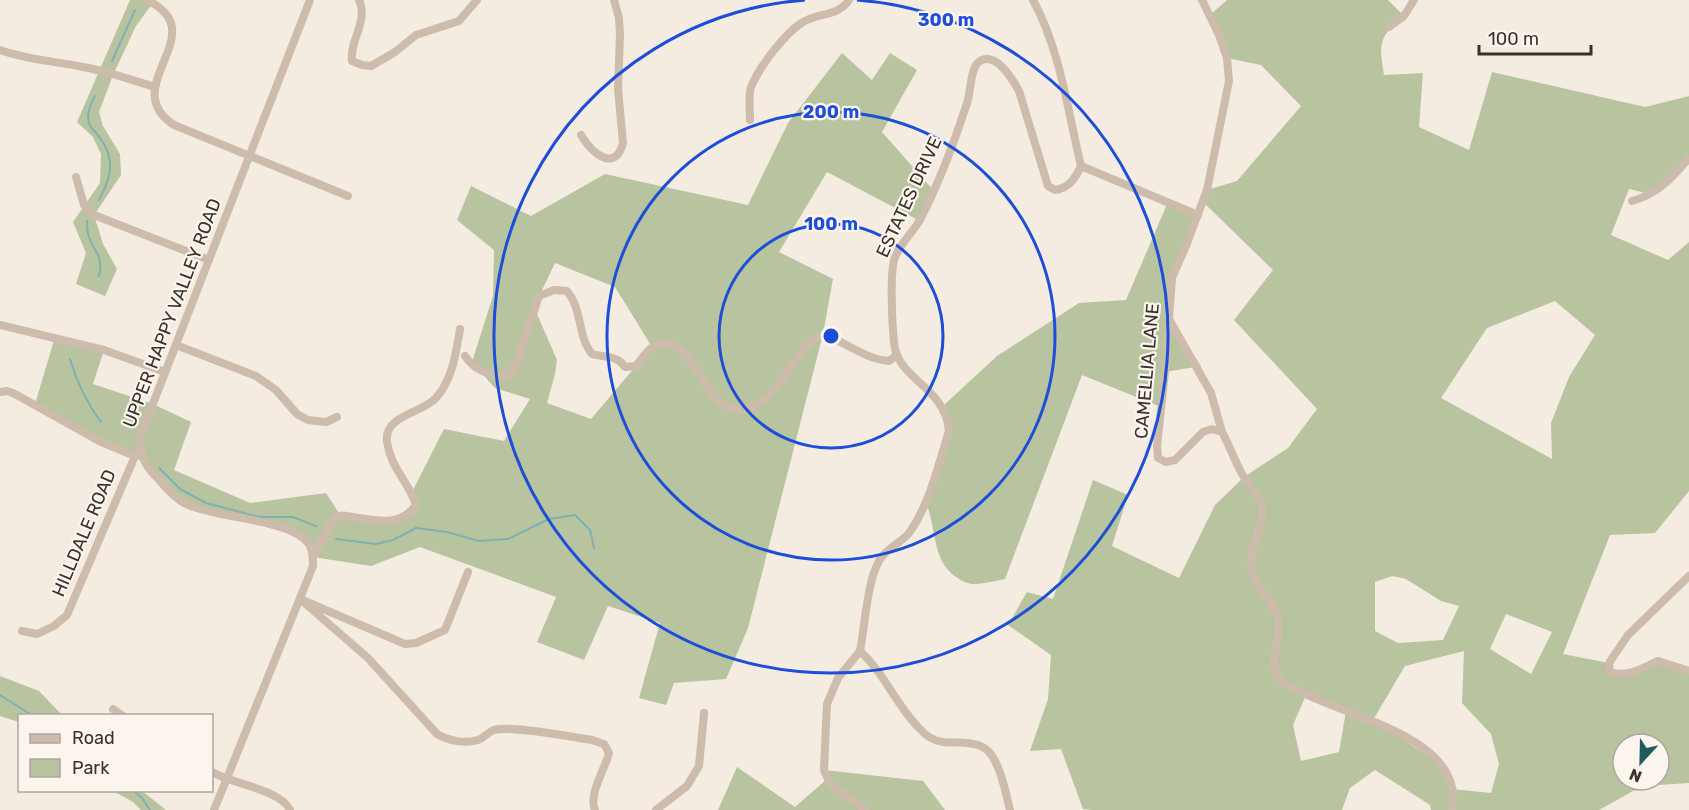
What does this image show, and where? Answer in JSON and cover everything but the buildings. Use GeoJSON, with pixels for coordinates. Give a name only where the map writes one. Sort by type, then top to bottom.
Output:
{"type":"FeatureCollection","features":[{"type":"Feature","properties":{"kind":"street"},"geometry":{"type":"LineString","coordinates":[[147,0],[165,14],[171,22],[173,33],[170,49],[153,94],[155,106],[162,117],[174,125],[348,196]]}},
{"type":"Feature","properties":{"kind":"street","name":"UPPER HAPPY VALLEY ROAD"},"geometry":{"type":"LineString","coordinates":[[310,0],[140,437],[138,454],[150,471],[188,506],[280,527],[299,536],[310,545],[313,557]]}},
{"type":"Feature","properties":{"kind":"street"},"geometry":{"type":"LineString","coordinates":[[359,0],[362,18],[351,54],[352,61],[371,66],[395,52],[416,35],[459,21],[477,0]]}},
{"type":"Feature","properties":{"kind":"street"},"geometry":{"type":"LineString","coordinates":[[581,135],[590,149],[598,156],[607,159],[616,155],[623,143],[618,89],[619,18],[614,0]]}},
{"type":"Feature","properties":{"kind":"street"},"geometry":{"type":"LineString","coordinates":[[750,120],[751,87],[764,65],[788,35],[804,21],[830,14],[847,4],[849,0]]}},
{"type":"Feature","properties":{"kind":"street"},"geometry":{"type":"LineString","coordinates":[[1033,0],[1041,14],[1054,50],[1081,166],[1198,215]]}},
{"type":"Feature","properties":{"kind":"street","name":"CAMELLIA LANE"},"geometry":{"type":"LineString","coordinates":[[1202,0],[1227,58],[1229,81],[1207,190],[1172,278],[1157,446],[1158,458],[1166,462],[1175,460],[1203,432],[1212,429],[1222,432]]}},
{"type":"Feature","properties":{"kind":"street"},"geometry":{"type":"LineString","coordinates":[[1389,27],[1404,16],[1414,0]]}},
{"type":"Feature","properties":{"kind":"street"},"geometry":{"type":"LineString","coordinates":[[0,50],[40,61],[84,67],[155,87]]}},
{"type":"Feature","properties":{"kind":"street","name":"ESTATES DRIVE"},"geometry":{"type":"LineString","coordinates":[[896,356],[894,260],[899,249],[920,221],[942,174],[968,100],[975,65],[981,60],[988,59],[997,62],[1015,84],[1026,112],[1048,186],[1055,190],[1067,187],[1081,166]]}},
{"type":"Feature","properties":{"kind":"street"},"geometry":{"type":"LineString","coordinates":[[1632,201],[1644,198],[1666,184],[1689,158]]}},
{"type":"Feature","properties":{"kind":"street"},"geometry":{"type":"LineString","coordinates":[[76,177],[84,205],[93,215],[209,260]]}},
{"type":"Feature","properties":{"kind":"street"},"geometry":{"type":"LineString","coordinates":[[465,356],[471,365],[480,371],[500,376],[511,374],[539,296],[554,290],[567,291],[574,299],[586,347],[592,354],[608,355],[620,359],[625,367],[636,366],[652,347],[664,344],[678,349],[695,366],[715,399],[724,406],[749,409],[762,402],[814,338],[823,334],[875,360],[889,361],[896,356],[943,406],[949,431],[922,514],[907,536],[879,560],[873,576],[860,651],[838,678],[827,704],[824,770],[830,784],[866,810]]}},
{"type":"Feature","properties":{"kind":"street"},"geometry":{"type":"LineString","coordinates":[[1169,319],[1211,393],[1222,432],[1244,477],[1260,500],[1263,517],[1251,562],[1256,582],[1277,616],[1280,632],[1273,664],[1280,680],[1316,700],[1373,720],[1418,744],[1444,766],[1454,800],[1452,810]]}},
{"type":"Feature","properties":{"kind":"street"},"geometry":{"type":"LineString","coordinates":[[0,325],[104,350],[165,372]]}},
{"type":"Feature","properties":{"kind":"street"},"geometry":{"type":"LineString","coordinates":[[214,810],[313,566],[313,557],[334,518],[340,515],[370,520],[395,520],[405,518],[416,505],[412,492],[395,468],[390,454],[387,439],[389,427],[426,406],[437,397],[455,363],[460,329]]}},
{"type":"Feature","properties":{"kind":"street"},"geometry":{"type":"LineString","coordinates":[[176,345],[256,376],[276,390],[297,414],[308,420],[327,422],[337,417]]}},
{"type":"Feature","properties":{"kind":"street"},"geometry":{"type":"LineString","coordinates":[[0,392],[8,391],[15,394],[101,442],[138,454]]}},
{"type":"Feature","properties":{"kind":"street","name":"HILLDALE ROAD"},"geometry":{"type":"LineString","coordinates":[[22,631],[37,634],[54,626],[67,615],[138,454]]}},
{"type":"Feature","properties":{"kind":"street"},"geometry":{"type":"LineString","coordinates":[[300,599],[405,644],[416,643],[445,630],[468,572]]}},
{"type":"Feature","properties":{"kind":"street"},"geometry":{"type":"LineString","coordinates":[[1689,576],[1628,635],[1609,663],[1610,672],[1615,674],[1629,674],[1658,661],[1689,671]]}},
{"type":"Feature","properties":{"kind":"street"},"geometry":{"type":"LineString","coordinates":[[300,599],[368,658],[437,734],[446,739],[478,740],[493,730],[508,729],[592,740],[604,744],[609,753],[605,769],[592,797],[595,810]]}},
{"type":"Feature","properties":{"kind":"street"},"geometry":{"type":"LineString","coordinates":[[860,651],[874,663],[918,728],[941,742],[970,742],[989,752],[995,760],[1010,810]]}},
{"type":"Feature","properties":{"kind":"street"},"geometry":{"type":"LineString","coordinates":[[113,709],[120,714]]}},
{"type":"Feature","properties":{"kind":"street"},"geometry":{"type":"LineString","coordinates":[[656,810],[687,786],[699,766],[704,713]]}},
{"type":"Feature","properties":{"kind":"street"},"geometry":{"type":"LineString","coordinates":[[213,772],[278,798],[288,805],[290,810]]}},
{"type":"Feature","properties":{"kind":"green space"},"geometry":{"type":"Polygon","coordinates":[[[130,0],[155,0],[136,26],[99,112],[103,126],[120,154],[121,175],[94,215],[103,244],[117,269],[105,296],[76,284],[86,253],[73,222],[100,183],[101,154],[93,137],[77,122],[130,0]]]}},
{"type":"Feature","properties":{"kind":"green space"},"geometry":{"type":"Polygon","coordinates":[[[1227,0],[1388,0],[1404,16],[1389,30],[1382,42],[1381,56],[1384,75],[1423,73],[1419,127],[1469,150],[1492,72],[1645,107],[1689,96],[1689,158],[1650,194],[1629,189],[1611,235],[1668,260],[1689,242],[1689,491],[1655,533],[1610,535],[1563,654],[1609,663],[1615,674],[1658,661],[1689,667],[1689,783],[1671,784],[1671,732],[1611,732],[1611,792],[1631,792],[1599,810],[1431,810],[1430,805],[1375,770],[1350,788],[1342,810],[1092,810],[1083,809],[1061,749],[1030,751],[1048,699],[1051,655],[1008,625],[1027,592],[1053,599],[1093,480],[1128,495],[1112,546],[1179,578],[1215,505],[1244,477],[1288,448],[1317,409],[1234,320],[1273,270],[1203,202],[1207,190],[1237,181],[1301,106],[1261,65],[1227,58],[1210,15],[1227,0]],[[1555,301],[1487,328],[1441,398],[1552,459],[1551,423],[1569,377],[1595,335],[1555,301]],[[1392,576],[1375,582],[1375,631],[1398,643],[1443,640],[1459,606],[1441,601],[1406,579],[1392,576]],[[1506,614],[1490,649],[1531,674],[1552,632],[1506,614]],[[1464,651],[1405,666],[1373,720],[1444,766],[1452,789],[1491,793],[1499,764],[1491,734],[1462,703],[1464,651]],[[1306,695],[1293,725],[1301,761],[1339,752],[1346,711],[1306,695]]]}},
{"type":"Feature","properties":{"kind":"green space"},"geometry":{"type":"Polygon","coordinates":[[[842,53],[872,80],[890,53],[917,70],[882,132],[934,191],[920,221],[827,172],[779,252],[833,279],[823,334],[748,628],[726,679],[674,683],[666,705],[639,698],[660,623],[608,606],[584,660],[537,642],[556,597],[420,547],[371,566],[313,557],[299,536],[188,506],[135,456],[35,404],[55,337],[104,350],[93,384],[153,404],[191,422],[174,470],[250,503],[326,493],[340,515],[395,520],[413,509],[412,492],[444,429],[504,441],[530,399],[495,388],[480,371],[471,365],[493,296],[494,250],[457,220],[471,186],[531,216],[605,174],[748,205],[788,123],[842,53]],[[555,263],[534,307],[557,360],[547,403],[591,419],[652,347],[615,287],[555,263]]]}},
{"type":"Feature","properties":{"kind":"green space"},"geometry":{"type":"Polygon","coordinates":[[[1168,202],[1198,215],[1172,278],[1169,319],[1201,366],[1165,372],[1161,407],[1082,375],[1005,579],[974,584],[961,580],[948,570],[942,561],[925,501],[949,431],[943,406],[997,356],[1079,303],[1126,300],[1168,202]]]}},
{"type":"Feature","properties":{"kind":"green space"},"geometry":{"type":"Polygon","coordinates":[[[0,676],[39,691],[61,714],[18,714],[18,722],[0,716],[0,676]]]}},
{"type":"Feature","properties":{"kind":"green space"},"geometry":{"type":"Polygon","coordinates":[[[737,767],[795,807],[827,779],[824,770],[923,781],[945,810],[866,810],[861,807],[859,810],[718,810],[737,767]]]}},
{"type":"Feature","properties":{"kind":"green space"},"geometry":{"type":"Polygon","coordinates":[[[115,792],[143,792],[166,810],[141,810],[133,802],[115,792]]]}},
{"type":"Feature","properties":{"kind":"waterway"},"geometry":{"type":"LineString","coordinates":[[112,61],[135,10]]}},
{"type":"Feature","properties":{"kind":"waterway"},"geometry":{"type":"LineString","coordinates":[[95,96],[88,119],[105,146],[110,161],[109,176],[99,200]]}},
{"type":"Feature","properties":{"kind":"waterway"},"geometry":{"type":"LineString","coordinates":[[87,221],[88,235],[100,263],[99,276]]}},
{"type":"Feature","properties":{"kind":"waterway"},"geometry":{"type":"LineString","coordinates":[[70,359],[82,392],[101,422]]}},
{"type":"Feature","properties":{"kind":"waterway"},"geometry":{"type":"LineString","coordinates":[[159,468],[180,489],[206,503],[259,517],[293,517],[316,526]]}},
{"type":"Feature","properties":{"kind":"waterway"},"geometry":{"type":"LineString","coordinates":[[336,539],[376,544],[393,540],[416,528],[447,532],[479,541],[508,539],[549,519],[575,515],[590,530],[594,548]]}},
{"type":"Feature","properties":{"kind":"waterway"},"geometry":{"type":"LineString","coordinates":[[0,695],[30,714]]}},
{"type":"Feature","properties":{"kind":"waterway"},"geometry":{"type":"LineString","coordinates":[[134,792],[150,810]]}}]}
